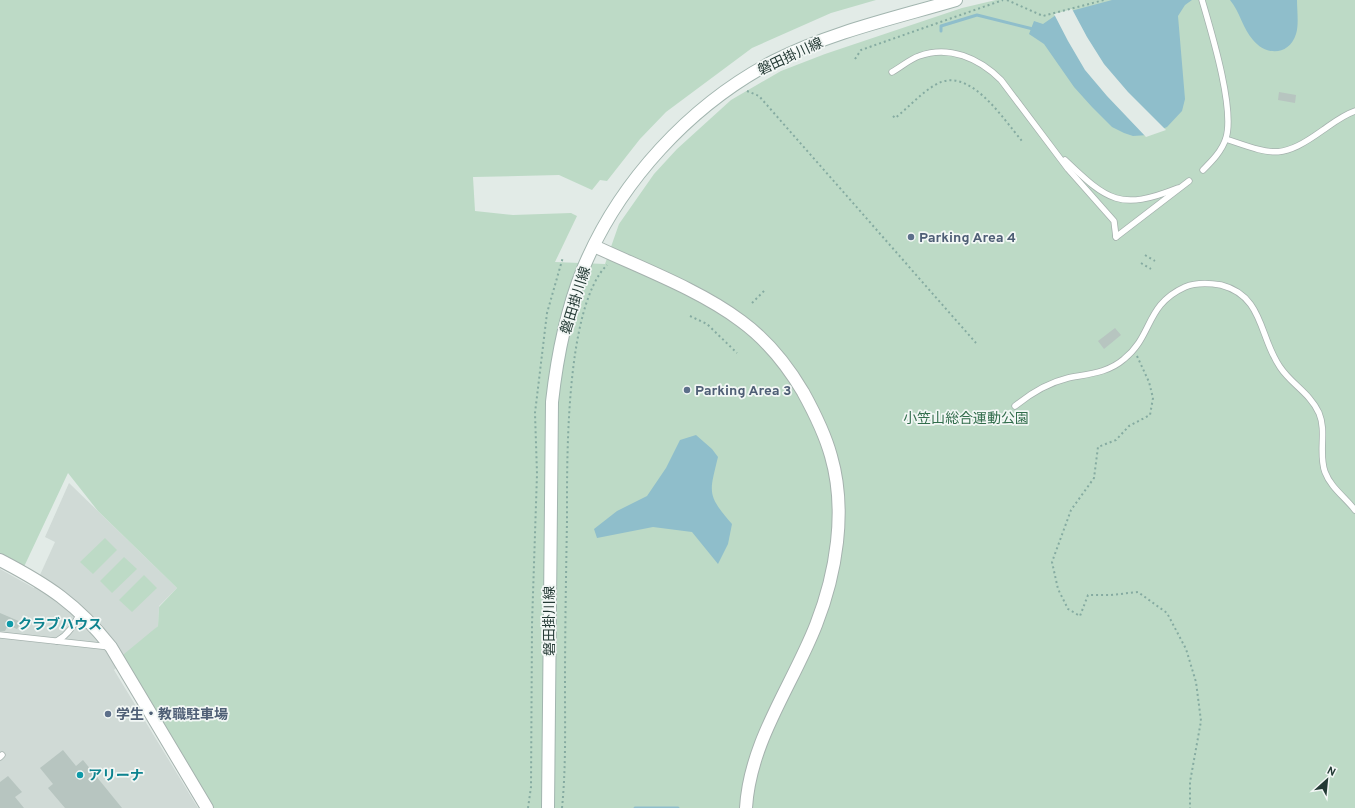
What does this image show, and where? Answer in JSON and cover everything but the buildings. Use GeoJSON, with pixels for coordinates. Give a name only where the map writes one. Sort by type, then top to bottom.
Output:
{"type":"FeatureCollection","features":[{"type":"Feature","properties":{"kind":"street","name":"磐田掛川線"},"geometry":{"type":"LineString","coordinates":[[548,808],[552,402],[555,375],[565,327],[583,270],[594,246],[628,191],[646,166],[668,142],[707,105],[754,72],[799,49],[829,37],[956,0]]}},
{"type":"Feature","properties":{"kind":"street"},"geometry":{"type":"LineString","coordinates":[[594,246],[705,299],[740,320],[755,333],[780,358],[796,381],[813,411],[832,457],[838,514],[832,573],[816,626],[765,733],[752,774],[746,808]]}},
{"type":"Feature","properties":{"kind":"street"},"geometry":{"type":"LineString","coordinates":[[0,560],[45,585],[80,612],[111,647],[207,808]]}},
{"type":"Feature","properties":{"kind":"lane"},"geometry":{"type":"LineString","coordinates":[[1202,0],[1218,62],[1229,120],[1226,139],[1215,158],[1203,170]]}},
{"type":"Feature","properties":{"kind":"lane"},"geometry":{"type":"LineString","coordinates":[[892,72],[918,56],[949,52],[979,62],[990,69],[1001,80],[1068,169],[1114,222],[1116,237],[1189,181]]}},
{"type":"Feature","properties":{"kind":"lane"},"geometry":{"type":"LineString","coordinates":[[1226,139],[1268,152],[1288,151],[1302,145],[1340,118],[1355,111]]}},
{"type":"Feature","properties":{"kind":"lane"},"geometry":{"type":"LineString","coordinates":[[1056,152],[1096,189],[1110,196],[1126,200],[1143,200],[1178,188]]}},
{"type":"Feature","properties":{"kind":"lane"},"geometry":{"type":"LineString","coordinates":[[1015,406],[1039,388],[1054,382],[1111,368],[1124,360],[1140,341],[1155,311],[1167,299],[1185,287],[1198,283],[1223,286],[1240,294],[1251,304],[1257,314],[1271,352],[1281,369],[1305,392],[1316,406],[1323,427],[1322,457],[1324,470],[1335,489],[1355,510]]}},
{"type":"Feature","properties":{"kind":"lane"},"geometry":{"type":"LineString","coordinates":[[57,641],[66,636],[80,612]]}},
{"type":"Feature","properties":{"kind":"lane"},"geometry":{"type":"LineString","coordinates":[[0,635],[111,647]]}},
{"type":"Feature","properties":{"kind":"path"},"geometry":{"type":"LineString","coordinates":[[856,59],[861,50],[1003,0]]}},
{"type":"Feature","properties":{"kind":"path"},"geometry":{"type":"LineString","coordinates":[[1007,0],[1044,16],[1104,0]]}},
{"type":"Feature","properties":{"kind":"path"},"geometry":{"type":"LineString","coordinates":[[892,116],[895,118],[934,86],[946,81],[960,81],[978,92],[1022,141]]}},
{"type":"Feature","properties":{"kind":"path"},"geometry":{"type":"LineString","coordinates":[[744,90],[759,96],[976,343]]}},
{"type":"Feature","properties":{"kind":"path"},"geometry":{"type":"LineString","coordinates":[[1145,255],[1155,261]]}},
{"type":"Feature","properties":{"kind":"path"},"geometry":{"type":"LineString","coordinates":[[528,808],[531,787],[532,624],[537,488],[535,413],[547,314],[563,257]]}},
{"type":"Feature","properties":{"kind":"path"},"geometry":{"type":"LineString","coordinates":[[562,808],[566,748],[566,588],[570,405],[576,352],[586,307],[598,274],[609,263]]}},
{"type":"Feature","properties":{"kind":"path"},"geometry":{"type":"LineString","coordinates":[[1141,264],[1151,269]]}},
{"type":"Feature","properties":{"kind":"path"},"geometry":{"type":"LineString","coordinates":[[752,303],[765,290]]}},
{"type":"Feature","properties":{"kind":"path"},"geometry":{"type":"LineString","coordinates":[[690,316],[707,324],[737,353]]}},
{"type":"Feature","properties":{"kind":"path"},"geometry":{"type":"LineString","coordinates":[[1134,349],[1149,382],[1153,398],[1150,415],[1129,426],[1116,440],[1098,447],[1094,478],[1071,510],[1052,562],[1058,589],[1068,608],[1080,616],[1088,595],[1111,595],[1138,592],[1167,613],[1186,649],[1196,682],[1201,721],[1190,782],[1190,808]]}},
{"type":"Feature","properties":{"kind":"shaded area"},"geometry":{"type":"Polygon","coordinates":[[[69,483],[177,588],[159,606],[158,626],[114,670],[198,808],[0,808],[0,569],[34,588],[55,542],[45,537],[69,483]]]}},
{"type":"Feature","properties":{"kind":"green space","name":"小笠山総合運動公園"},"geometry":{"type":"Polygon","coordinates":[[[0,0],[876,0],[831,13],[752,48],[666,112],[640,139],[607,181],[600,180],[592,190],[559,175],[473,177],[475,211],[513,215],[571,213],[577,216],[555,262],[605,264],[619,224],[654,174],[677,149],[731,100],[781,71],[825,54],[962,8],[996,0],[1355,0],[1355,808],[214,808],[198,793],[118,659],[158,626],[159,607],[177,588],[98,511],[68,473],[22,571],[0,560],[0,0]]]}},
{"type":"Feature","properties":{"kind":"green space"},"geometry":{"type":"Polygon","coordinates":[[[105,538],[117,550],[93,574],[80,562],[105,538]]]}},
{"type":"Feature","properties":{"kind":"green space"},"geometry":{"type":"Polygon","coordinates":[[[124,557],[137,569],[112,593],[100,581],[124,557]]]}},
{"type":"Feature","properties":{"kind":"green space"},"geometry":{"type":"Polygon","coordinates":[[[144,575],[157,588],[132,612],[119,600],[144,575]]]}},
{"type":"Feature","properties":{"kind":"water"},"geometry":{"type":"Polygon","coordinates":[[[1112,0],[1192,0],[1185,5],[1178,16],[1185,99],[1182,111],[1167,127],[1148,135],[1133,136],[1112,127],[1074,87],[1044,44],[1029,34],[1034,21],[1043,24],[1056,15],[1112,0]]]}},
{"type":"Feature","properties":{"kind":"water"},"geometry":{"type":"Polygon","coordinates":[[[1230,0],[1297,0],[1298,17],[1296,34],[1293,41],[1283,50],[1270,51],[1264,49],[1250,36],[1230,0]]]}},
{"type":"Feature","properties":{"kind":"water"},"geometry":{"type":"Polygon","coordinates":[[[696,435],[712,449],[718,457],[713,479],[712,494],[718,506],[732,524],[728,544],[718,564],[692,532],[653,527],[597,538],[594,529],[617,511],[647,496],[666,468],[680,440],[696,435]]]}},
{"type":"Feature","properties":{"kind":"pier"},"geometry":{"type":"Polygon","coordinates":[[[1072,9],[1104,64],[1128,92],[1166,130],[1146,137],[1107,96],[1085,70],[1054,14],[1072,9]]]}},
{"type":"Feature","properties":{"kind":"waterway"},"geometry":{"type":"LineString","coordinates":[[941,31],[941,26],[977,15],[1033,29]]}},
{"type":"Feature","properties":{"kind":"waterway"},"geometry":{"type":"LineString","coordinates":[[635,808],[678,808]]}},
{"type":"Feature","properties":{"kind":"place","name":"Parking Area 4"},"geometry":{"type":"Point","coordinates":[911,237]}},
{"type":"Feature","properties":{"kind":"place","name":"Parking Area 3"},"geometry":{"type":"Point","coordinates":[687,390]}},
{"type":"Feature","properties":{"kind":"place","name":"クラブハウス"},"geometry":{"type":"Point","coordinates":[10,624]}},
{"type":"Feature","properties":{"kind":"place","name":"学生・教職駐車場"},"geometry":{"type":"Point","coordinates":[108,714]}},
{"type":"Feature","properties":{"kind":"place","name":"アリーナ"},"geometry":{"type":"Point","coordinates":[80,775]}}]}
